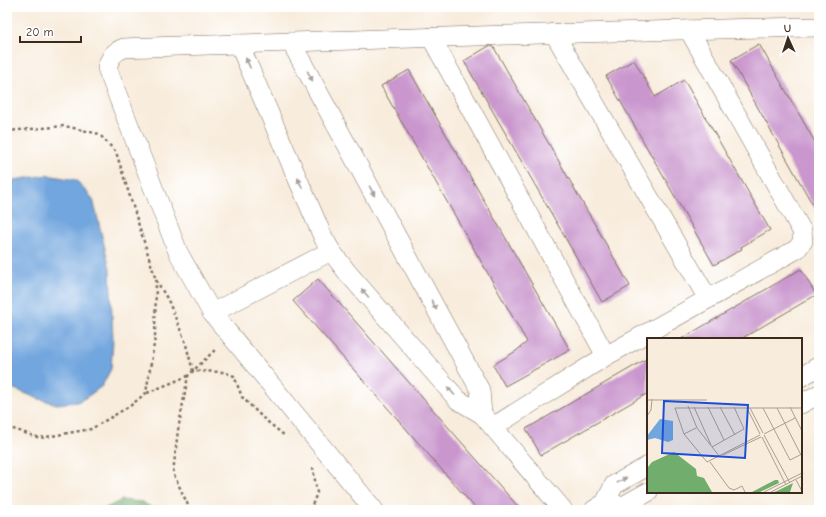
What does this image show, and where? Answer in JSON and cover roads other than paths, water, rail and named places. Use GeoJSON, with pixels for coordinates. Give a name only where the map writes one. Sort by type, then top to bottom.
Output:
{"type":"FeatureCollection","features":[{"type":"Feature","properties":{"kind":"street"},"geometry":{"type":"LineString","coordinates":[[374,510],[212,313],[178,252],[107,68],[110,58],[116,51],[124,48],[431,37],[819,27]]}},
{"type":"Feature","properties":{"kind":"street"},"geometry":{"type":"LineString","coordinates":[[487,420],[606,356],[797,249],[803,242],[802,231],[689,30]]}},
{"type":"Feature","properties":{"kind":"street"},"geometry":{"type":"LineString","coordinates":[[554,33],[708,299]]}},
{"type":"Feature","properties":{"kind":"street"},"geometry":{"type":"LineString","coordinates":[[431,37],[606,356]]}},
{"type":"Feature","properties":{"kind":"street"},"geometry":{"type":"LineString","coordinates":[[291,42],[480,390],[487,420]]}},
{"type":"Feature","properties":{"kind":"street"},"geometry":{"type":"LineString","coordinates":[[239,44],[323,237],[331,251],[347,272],[458,400],[487,420],[563,510]]}},
{"type":"Feature","properties":{"kind":"street"},"geometry":{"type":"LineString","coordinates":[[212,313],[331,251]]}},
{"type":"Feature","properties":{"kind":"street"},"geometry":{"type":"LineString","coordinates":[[802,376],[819,366]]}},
{"type":"Feature","properties":{"kind":"street"},"geometry":{"type":"LineString","coordinates":[[802,403],[819,394]]}},
{"type":"Feature","properties":{"kind":"street"},"geometry":{"type":"LineString","coordinates":[[600,507],[614,485],[647,467]]}},
{"type":"Feature","properties":{"kind":"street"},"geometry":{"type":"LineString","coordinates":[[600,507],[624,506],[647,493]]}},
{"type":"Feature","properties":{"kind":"water"},"geometry":{"type":"Polygon","coordinates":[[[47,175],[76,180],[93,199],[110,269],[113,340],[111,369],[102,386],[87,397],[77,402],[57,404],[39,399],[7,386],[7,181],[47,175]]]}}]}
